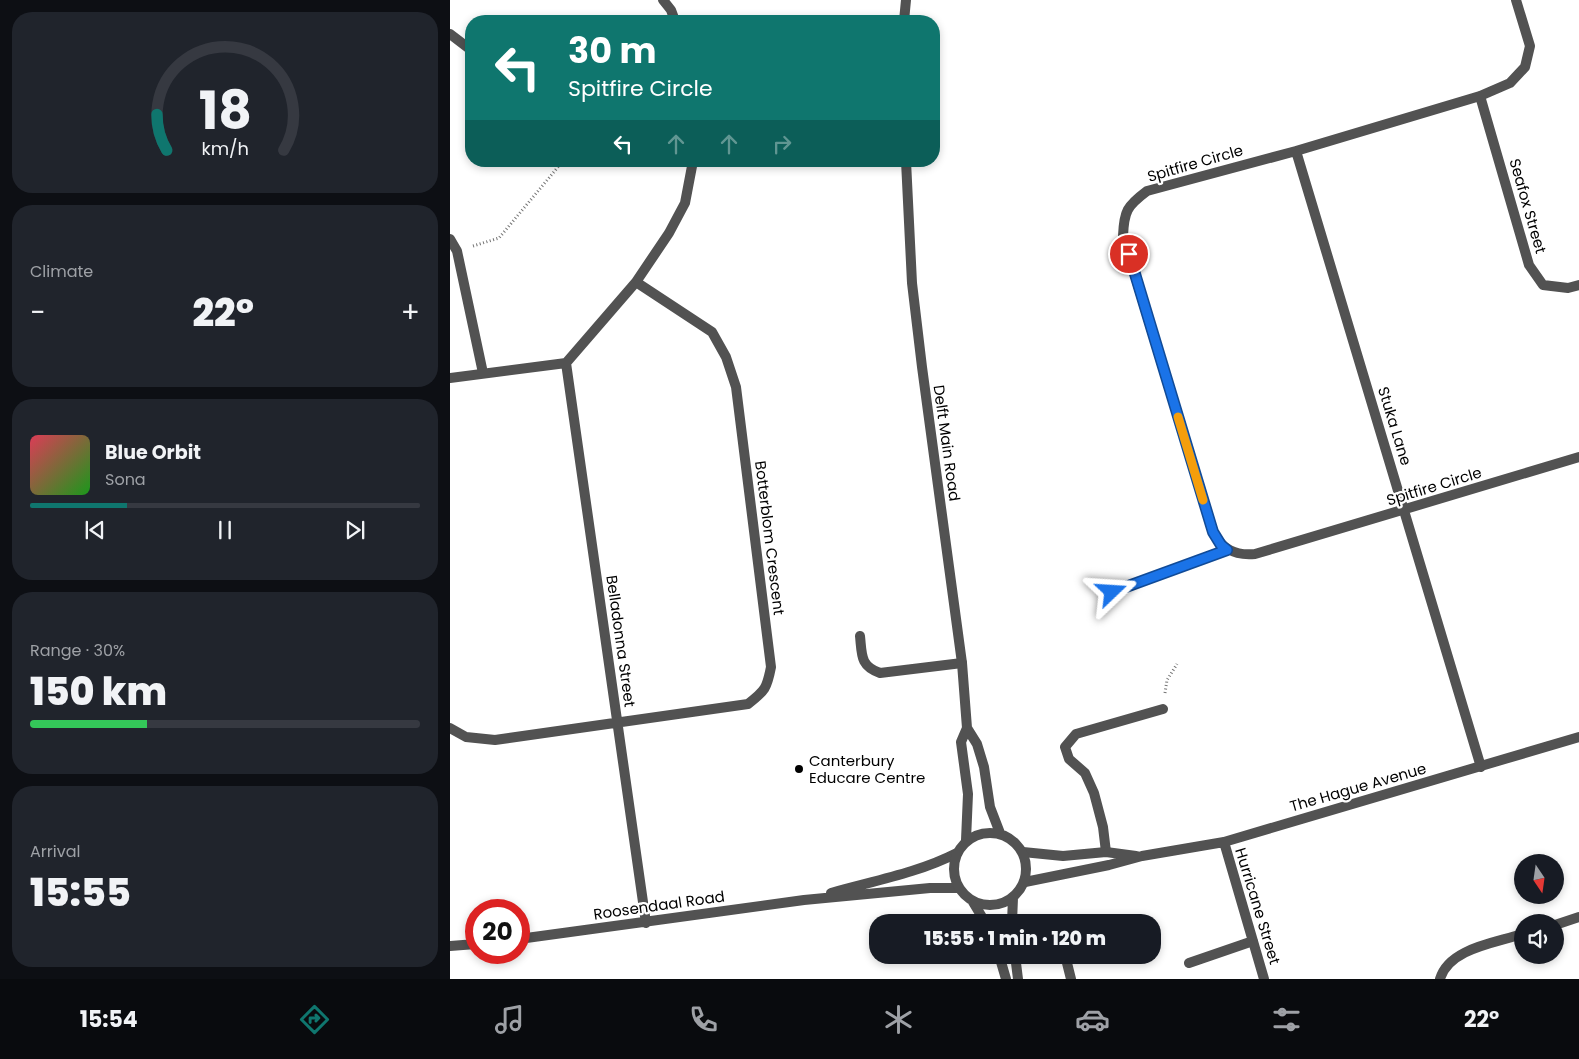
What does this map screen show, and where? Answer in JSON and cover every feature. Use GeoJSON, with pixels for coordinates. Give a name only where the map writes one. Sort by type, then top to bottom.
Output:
{"type":"FeatureCollection","features":[{"type":"Feature","properties":{"kind":"street"},"geometry":{"type":"LineString","coordinates":[[663,0],[673,15]]}},
{"type":"Feature","properties":{"kind":"street"},"geometry":{"type":"LineString","coordinates":[[905,15],[906,0]]}},
{"type":"Feature","properties":{"kind":"street","name":"Spitfire Circle"},"geometry":{"type":"LineString","coordinates":[[1516,0],[1530,46],[1525,67],[1510,83],[1480,96],[1296,151],[1147,191],[1132,203],[1124,218],[1123,236],[1213,532],[1221,545],[1235,554],[1255,554],[1579,457]]}},
{"type":"Feature","properties":{"kind":"street"},"geometry":{"type":"LineString","coordinates":[[450,34],[465,45]]}},
{"type":"Feature","properties":{"kind":"street","name":"Seafox Street"},"geometry":{"type":"LineString","coordinates":[[1480,96],[1529,265],[1543,285],[1568,288],[1579,285]]}},
{"type":"Feature","properties":{"kind":"street","name":"Stuka Lane"},"geometry":{"type":"LineString","coordinates":[[1296,151],[1481,767]]}},
{"type":"Feature","properties":{"kind":"street"},"geometry":{"type":"LineString","coordinates":[[450,378],[566,364],[636,282],[670,233],[685,203],[691,167]]}},
{"type":"Feature","properties":{"kind":"street","name":"Delft Main Road"},"geometry":{"type":"LineString","coordinates":[[906,167],[912,283],[962,663],[967,728],[961,742],[968,794],[966,840]]}},
{"type":"Feature","properties":{"kind":"street"},"geometry":{"type":"LineString","coordinates":[[450,238],[457,251],[483,373]]}},
{"type":"Feature","properties":{"kind":"street","name":"Botterblom Crescent"},"geometry":{"type":"LineString","coordinates":[[450,728],[466,736],[495,740],[748,704],[760,695],[768,684],[771,667],[736,387],[726,357],[712,332],[636,282]]}},
{"type":"Feature","properties":{"kind":"street","name":"Belladonna Street"},"geometry":{"type":"LineString","coordinates":[[566,364],[646,923]]}},
{"type":"Feature","properties":{"kind":"street"},"geometry":{"type":"LineString","coordinates":[[1112,592],[1227,550]]}},
{"type":"Feature","properties":{"kind":"street"},"geometry":{"type":"LineString","coordinates":[[860,636],[864,663],[871,670],[880,674],[962,663]]}},
{"type":"Feature","properties":{"kind":"street"},"geometry":{"type":"LineString","coordinates":[[1106,852],[1103,827],[1094,793],[1085,773],[1069,759],[1065,747],[1076,734],[1163,709]]}},
{"type":"Feature","properties":{"kind":"street","name":"Delft Main Road"},"geometry":{"type":"LineString","coordinates":[[967,728],[977,744],[984,767],[990,807],[1000,833]]}},
{"type":"Feature","properties":{"kind":"street","name":"The Hague Avenue"},"geometry":{"type":"LineString","coordinates":[[1025,882],[1109,865],[1142,856],[1224,842],[1579,737]]}},
{"type":"Feature","properties":{"kind":"street"},"geometry":{"type":"LineString","coordinates":[[980,914],[973,902],[958,888],[953,870],[957,852],[966,840],[982,833],[1000,833],[1014,840],[1023,852],[1027,867],[1025,882],[1014,898],[1013,914]]}},
{"type":"Feature","properties":{"kind":"street","name":"Hurricane Street"},"geometry":{"type":"LineString","coordinates":[[1224,842],[1264,979]]}},
{"type":"Feature","properties":{"kind":"street","name":"Roosendaal Road"},"geometry":{"type":"LineString","coordinates":[[804,900],[915,870],[957,852]]}},
{"type":"Feature","properties":{"kind":"street","name":"The Hague Avenue"},"geometry":{"type":"LineString","coordinates":[[1023,852],[1063,856],[1106,852],[1142,856]]}},
{"type":"Feature","properties":{"kind":"street","name":"Roosendaal Road"},"geometry":{"type":"LineString","coordinates":[[530,938],[804,900],[930,888],[958,888]]}},
{"type":"Feature","properties":{"kind":"street"},"geometry":{"type":"LineString","coordinates":[[973,902],[994,906],[1014,898]]}},
{"type":"Feature","properties":{"kind":"street"},"geometry":{"type":"LineString","coordinates":[[1564,921],[1579,917]]}},
{"type":"Feature","properties":{"kind":"street"},"geometry":{"type":"LineString","coordinates":[[1440,979],[1443,970],[1460,953],[1514,936]]}},
{"type":"Feature","properties":{"kind":"street"},"geometry":{"type":"LineString","coordinates":[[1189,963],[1253,941]]}},
{"type":"Feature","properties":{"kind":"street"},"geometry":{"type":"LineString","coordinates":[[450,946],[465,945]]}},
{"type":"Feature","properties":{"kind":"street"},"geometry":{"type":"LineString","coordinates":[[1001,964],[1006,979]]}},
{"type":"Feature","properties":{"kind":"street"},"geometry":{"type":"LineString","coordinates":[[1016,964],[1018,979]]}},
{"type":"Feature","properties":{"kind":"street"},"geometry":{"type":"LineString","coordinates":[[1067,964],[1071,979]]}},
{"type":"Feature","properties":{"kind":"path"},"geometry":{"type":"LineString","coordinates":[[457,251],[499,238],[558,167]]}},
{"type":"Feature","properties":{"kind":"path"},"geometry":{"type":"LineString","coordinates":[[1163,709],[1167,680],[1177,664]]}},
{"type":"Feature","properties":{"kind":"slow traffic"},"geometry":{"type":"LineString","coordinates":[[1178,417],[1203,500]]}},
{"type":"Feature","properties":{"kind":"place","name":"Canterbury Educare Centre"},"geometry":{"type":"Point","coordinates":[799,769]}},
{"type":"Feature","properties":{"kind":"route"},"geometry":{"type":"LineString","coordinates":[[1112,592],[1227,550],[1216,539],[1213,532],[1129,254]]}}]}
